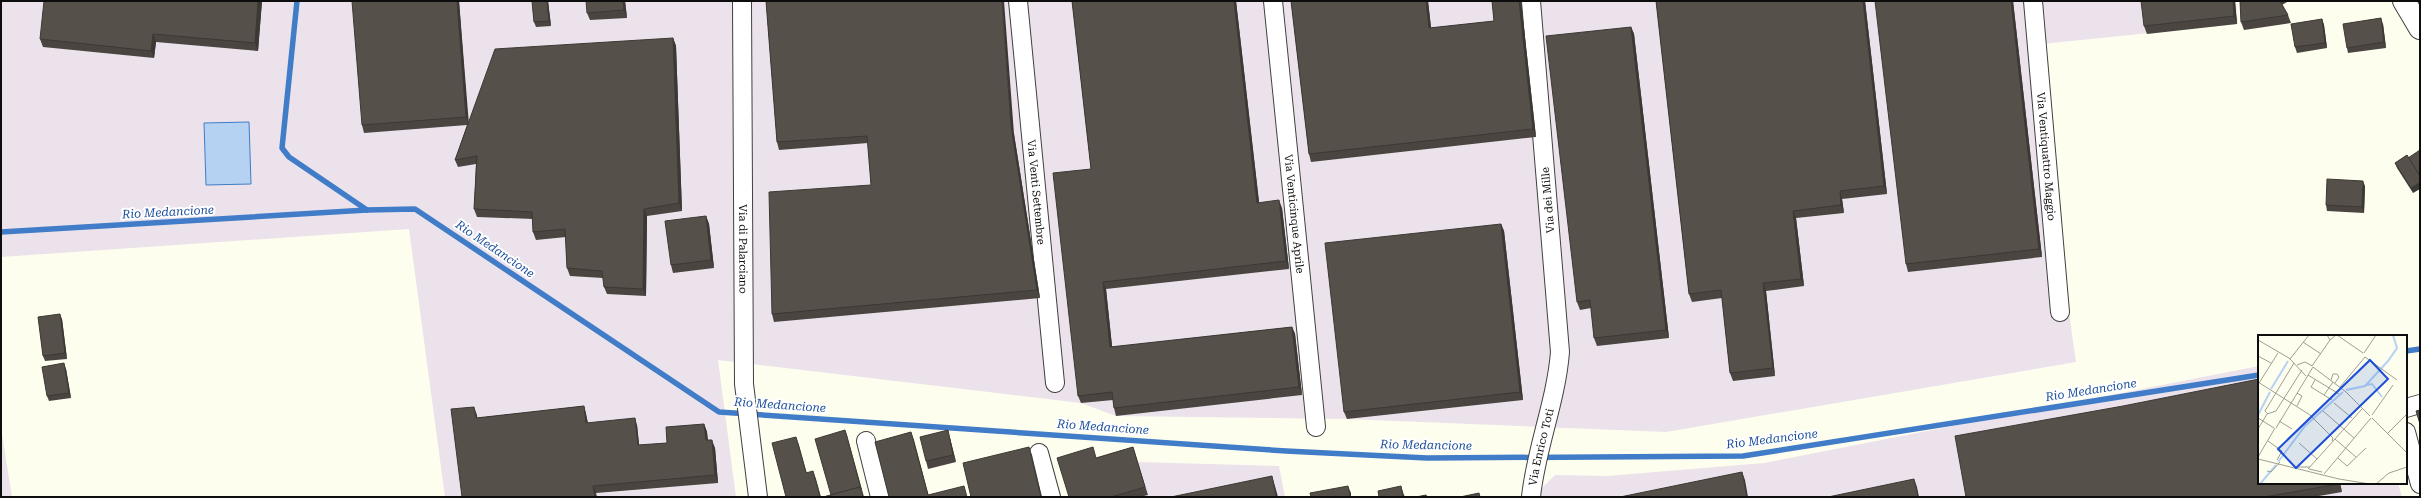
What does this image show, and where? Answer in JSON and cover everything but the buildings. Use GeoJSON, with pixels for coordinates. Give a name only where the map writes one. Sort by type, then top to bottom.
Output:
{"type":"FeatureCollection","features":[{"type":"Feature","properties":{"kind":"street","name":"Via Venti Settembre"},"geometry":{"type":"LineString","coordinates":[[1018,1],[1055,383]]}},
{"type":"Feature","properties":{"kind":"street","name":"Via Venticinque Aprile"},"geometry":{"type":"LineString","coordinates":[[1273,1],[1316,428]]}},
{"type":"Feature","properties":{"kind":"street","name":"Via dei Mille"},"geometry":{"type":"LineString","coordinates":[[1531,1],[1560,352],[1553,398]]}},
{"type":"Feature","properties":{"kind":"street","name":"Via Ventiquattro Maggio"},"geometry":{"type":"LineString","coordinates":[[2033,1],[2060,312]]}},
{"type":"Feature","properties":{"kind":"street"},"geometry":{"type":"LineString","coordinates":[[2404,1],[2420,28]]}},
{"type":"Feature","properties":{"kind":"street","name":"Via di Palarciano"},"geometry":{"type":"LineString","coordinates":[[743,2],[744,384],[758,497]]}},
{"type":"Feature","properties":{"kind":"street","name":"Via Enrico Toti"},"geometry":{"type":"LineString","coordinates":[[1531,497],[1533,477],[1553,398]]}},
{"type":"Feature","properties":{"kind":"street"},"geometry":{"type":"LineString","coordinates":[[2407,408],[2420,404]]}},
{"type":"Feature","properties":{"kind":"street"},"geometry":{"type":"LineString","coordinates":[[2407,436],[2420,484]]}},
{"type":"Feature","properties":{"kind":"street"},"geometry":{"type":"LineString","coordinates":[[866,441],[880,497]]}},
{"type":"Feature","properties":{"kind":"street"},"geometry":{"type":"LineString","coordinates":[[1039,453],[1051,497]]}},
{"type":"Feature","properties":{"kind":"shaded area"},"geometry":{"type":"Polygon","coordinates":[[[1,1],[2236,1],[2238,24],[2031,45],[2076,362],[1666,432],[1347,419],[1116,416],[1081,403],[718,360],[736,497],[445,497],[409,229],[1,257],[1,1]]]}},
{"type":"Feature","properties":{"kind":"shaded area"},"geometry":{"type":"Polygon","coordinates":[[[2258,366],[2258,484],[2398,484],[2402,497],[1539,497],[1539,491],[1555,475],[1607,476],[1764,463],[2258,366]]]}},
{"type":"Feature","properties":{"kind":"shaded area"},"geometry":{"type":"Polygon","coordinates":[[[1,428],[12,497],[1,497],[1,428]]]}},
{"type":"Feature","properties":{"kind":"shaded area"},"geometry":{"type":"Polygon","coordinates":[[[1064,460],[1279,466],[1285,497],[1073,497],[1064,460]]]}},
{"type":"Feature","properties":{"kind":"water"},"geometry":{"type":"Polygon","coordinates":[[[249,122],[251,184],[206,185],[204,123],[249,122]]]}},
{"type":"Feature","properties":{"kind":"waterway"},"geometry":{"type":"LineString","coordinates":[[297,1],[282,148],[289,157],[367,210]]}},
{"type":"Feature","properties":{"kind":"waterway","name":"Rio Medancione"},"geometry":{"type":"LineString","coordinates":[[1,232],[367,210],[415,209],[719,412],[1286,451],[1427,458],[1743,456],[2258,375]]}},
{"type":"Feature","properties":{"kind":"waterway","name":"Rio Medancione"},"geometry":{"type":"LineString","coordinates":[[2407,351],[2420,349]]}}]}
